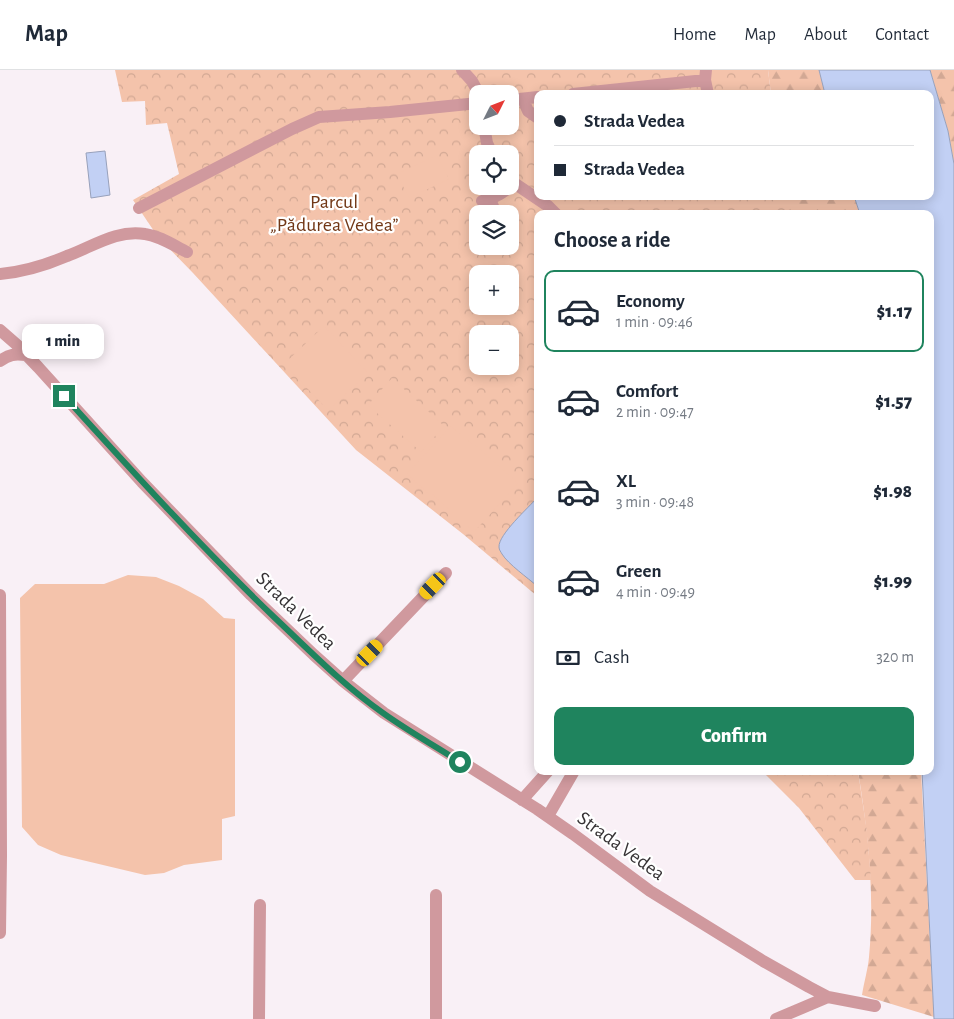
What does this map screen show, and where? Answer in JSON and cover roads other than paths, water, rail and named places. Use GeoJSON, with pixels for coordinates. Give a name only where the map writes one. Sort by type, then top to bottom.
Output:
{"type":"FeatureCollection","features":[{"type":"Feature","properties":{"kind":"street"},"geometry":{"type":"LineString","coordinates":[[462,70],[474,85]]}},
{"type":"Feature","properties":{"kind":"street"},"geometry":{"type":"LineString","coordinates":[[601,90],[705,75],[707,90]]}},
{"type":"Feature","properties":{"kind":"street"},"geometry":{"type":"LineString","coordinates":[[519,100],[534,98]]}},
{"type":"Feature","properties":{"kind":"street"},"geometry":{"type":"LineString","coordinates":[[519,103],[534,115]]}},
{"type":"Feature","properties":{"kind":"street"},"geometry":{"type":"LineString","coordinates":[[139,208],[319,117],[469,104]]}},
{"type":"Feature","properties":{"kind":"street"},"geometry":{"type":"LineString","coordinates":[[519,185],[534,196]]}},
{"type":"Feature","properties":{"kind":"street"},"geometry":{"type":"LineString","coordinates":[[490,205],[486,200],[497,195]]}},
{"type":"Feature","properties":{"kind":"street"},"geometry":{"type":"LineString","coordinates":[[540,200],[552,210]]}},
{"type":"Feature","properties":{"kind":"street"},"geometry":{"type":"LineString","coordinates":[[0,274],[40,266],[127,233],[158,237],[187,252]]}},
{"type":"Feature","properties":{"kind":"street","name":"Strada Vedea"},"geometry":{"type":"LineString","coordinates":[[0,330],[26,354],[142,482],[230,574],[343,681],[384,714],[548,816],[674,907],[763,962],[808,988],[828,997],[875,1006]]}},
{"type":"Feature","properties":{"kind":"street"},"geometry":{"type":"LineString","coordinates":[[0,361],[14,354],[26,354]]}},
{"type":"Feature","properties":{"kind":"street"},"geometry":{"type":"LineString","coordinates":[[343,681],[446,573]]}},
{"type":"Feature","properties":{"kind":"street"},"geometry":{"type":"LineString","coordinates":[[0,595],[0,933]]}},
{"type":"Feature","properties":{"kind":"street"},"geometry":{"type":"LineString","coordinates":[[522,800],[544,775]]}},
{"type":"Feature","properties":{"kind":"street"},"geometry":{"type":"LineString","coordinates":[[548,816],[572,775]]}},
{"type":"Feature","properties":{"kind":"street"},"geometry":{"type":"LineString","coordinates":[[436,895],[436,1019]]}},
{"type":"Feature","properties":{"kind":"street"},"geometry":{"type":"LineString","coordinates":[[259,1019],[260,906]]}},
{"type":"Feature","properties":{"kind":"street"},"geometry":{"type":"LineString","coordinates":[[776,1019],[828,997]]}},
{"type":"Feature","properties":{"kind":"water"},"geometry":{"type":"Polygon","coordinates":[[[819,70],[930,70],[948,131],[954,164],[954,1019],[934,1019],[922,775],[934,775],[934,210],[859,210],[855,200],[934,200],[934,90],[824,90],[819,70]]]}},
{"type":"Feature","properties":{"kind":"water"},"geometry":{"type":"Polygon","coordinates":[[[105,151],[110,195],[91,198],[86,153],[105,151]]]}},
{"type":"Feature","properties":{"kind":"water"},"geometry":{"type":"Polygon","coordinates":[[[534,501],[534,584],[509,562],[499,547],[503,536],[534,501]]]}},
{"type":"Feature","properties":{"kind":"park label","name":"Parcul „Pădurea Vedea”"},"geometry":{"type":"Point","coordinates":[334,214]}}]}
